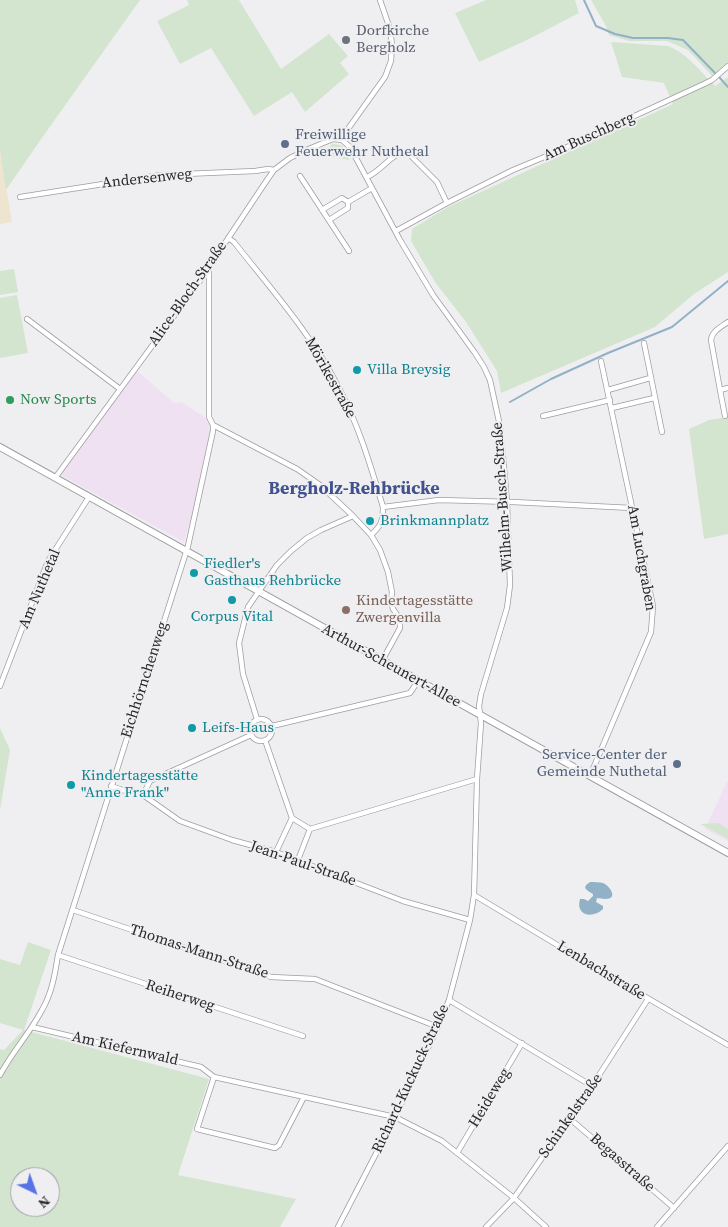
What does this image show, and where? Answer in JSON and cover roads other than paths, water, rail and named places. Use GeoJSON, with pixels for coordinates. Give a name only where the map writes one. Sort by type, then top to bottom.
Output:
{"type":"FeatureCollection","features":[{"type":"Feature","properties":{"kind":"main road","name":"Arthur-Scheunert-Allee"},"geometry":{"type":"LineString","coordinates":[[0,448],[728,853]]}},
{"type":"Feature","properties":{"kind":"street"},"geometry":{"type":"LineString","coordinates":[[342,140],[345,133],[386,77],[391,61],[390,29],[380,0]]}},
{"type":"Feature","properties":{"kind":"street","name":"Am Buschberg"},"geometry":{"type":"LineString","coordinates":[[396,231],[514,170],[704,84],[712,80],[728,66]]}},
{"type":"Feature","properties":{"kind":"street","name":"Alice-Bloch-Straße"},"geometry":{"type":"LineString","coordinates":[[55,478],[209,267],[274,170],[290,158],[306,150],[333,139],[342,140]]}},
{"type":"Feature","properties":{"kind":"street","name":"Wilhelm-Busch-Straße"},"geometry":{"type":"LineString","coordinates":[[342,140],[350,147],[433,295],[480,360],[490,380],[500,426],[510,585],[507,608],[481,694],[479,715]]}},
{"type":"Feature","properties":{"kind":"street"},"geometry":{"type":"LineString","coordinates":[[367,177],[375,173],[397,154],[405,152],[437,182],[447,203]]}},
{"type":"Feature","properties":{"kind":"street","name":"Andersenweg"},"geometry":{"type":"LineString","coordinates":[[20,197],[160,175],[274,170]]}},
{"type":"Feature","properties":{"kind":"street"},"geometry":{"type":"LineString","coordinates":[[300,176],[349,251]]}},
{"type":"Feature","properties":{"kind":"street"},"geometry":{"type":"LineString","coordinates":[[348,202],[372,188]]}},
{"type":"Feature","properties":{"kind":"street"},"geometry":{"type":"LineString","coordinates":[[322,210],[342,198],[348,202]]}},
{"type":"Feature","properties":{"kind":"street"},"geometry":{"type":"LineString","coordinates":[[329,220],[348,208],[348,202]]}},
{"type":"Feature","properties":{"kind":"street","name":"Mörikestraße"},"geometry":{"type":"LineString","coordinates":[[228,238],[234,242],[316,348],[354,419],[383,507]]}},
{"type":"Feature","properties":{"kind":"street","name":"Eichhörnchenweg"},"geometry":{"type":"LineString","coordinates":[[0,1075],[42,1011],[48,998],[58,955],[186,551],[196,513],[214,425],[209,417],[209,267]]}},
{"type":"Feature","properties":{"kind":"street"},"geometry":{"type":"LineString","coordinates":[[27,319],[120,389]]}},
{"type":"Feature","properties":{"kind":"street"},"geometry":{"type":"LineString","coordinates":[[726,416],[711,340],[714,332],[728,322]]}},
{"type":"Feature","properties":{"kind":"street"},"geometry":{"type":"LineString","coordinates":[[644,343],[662,432]]}},
{"type":"Feature","properties":{"kind":"street","name":"Am Luchgraben"},"geometry":{"type":"LineString","coordinates":[[590,776],[651,632],[653,606],[601,361]]}},
{"type":"Feature","properties":{"kind":"street"},"geometry":{"type":"LineString","coordinates":[[608,390],[650,378]]}},
{"type":"Feature","properties":{"kind":"street"},"geometry":{"type":"LineString","coordinates":[[720,390],[728,388]]}},
{"type":"Feature","properties":{"kind":"street"},"geometry":{"type":"LineString","coordinates":[[612,408],[654,398]]}},
{"type":"Feature","properties":{"kind":"street"},"geometry":{"type":"LineString","coordinates":[[543,416],[610,400]]}},
{"type":"Feature","properties":{"kind":"street"},"geometry":{"type":"LineString","coordinates":[[214,425],[297,469],[320,485],[371,535],[380,550],[388,572],[392,592],[391,602],[393,609],[400,619],[400,628],[382,661]]}},
{"type":"Feature","properties":{"kind":"street","name":"Am Nuthetal"},"geometry":{"type":"LineString","coordinates":[[0,686],[48,561],[89,497]]}},
{"type":"Feature","properties":{"kind":"street"},"geometry":{"type":"LineString","coordinates":[[371,535],[380,527],[383,507],[439,500],[632,508]]}},
{"type":"Feature","properties":{"kind":"street"},"geometry":{"type":"LineString","coordinates":[[257,720],[243,674],[239,643],[248,607],[277,565],[291,551],[321,530],[353,516]]}},
{"type":"Feature","properties":{"kind":"street"},"geometry":{"type":"LineString","coordinates":[[272,726],[410,693],[418,681]]}},
{"type":"Feature","properties":{"kind":"street","name":"Richard-Kuckuck-Straße"},"geometry":{"type":"LineString","coordinates":[[338,1227],[396,1117],[448,1000],[470,920],[474,895],[477,779],[481,728],[479,715]]}},
{"type":"Feature","properties":{"kind":"street"},"geometry":{"type":"LineString","coordinates":[[262,718],[270,722],[272,726],[272,735],[265,740],[257,740],[251,735],[251,726],[257,720],[262,718]]}},
{"type":"Feature","properties":{"kind":"street"},"geometry":{"type":"LineString","coordinates":[[112,786],[134,794],[143,795],[150,781],[251,735]]}},
{"type":"Feature","properties":{"kind":"street"},"geometry":{"type":"LineString","coordinates":[[265,740],[292,818],[310,829],[477,779]]}},
{"type":"Feature","properties":{"kind":"street","name":"Jean-Paul-Straße"},"geometry":{"type":"LineString","coordinates":[[143,795],[180,821],[232,840],[276,852],[403,901],[470,920]]}},
{"type":"Feature","properties":{"kind":"street"},"geometry":{"type":"LineString","coordinates":[[276,852],[292,818]]}},
{"type":"Feature","properties":{"kind":"street"},"geometry":{"type":"LineString","coordinates":[[298,860],[310,829]]}},
{"type":"Feature","properties":{"kind":"street","name":"Lenbachstraße"},"geometry":{"type":"LineString","coordinates":[[474,895],[728,1045]]}},
{"type":"Feature","properties":{"kind":"street","name":"Thomas-Mann-Straße"},"geometry":{"type":"LineString","coordinates":[[72,910],[272,977],[315,978],[438,1026]]}},
{"type":"Feature","properties":{"kind":"street","name":"Reiherweg"},"geometry":{"type":"LineString","coordinates":[[58,955],[302,1036]]}},
{"type":"Feature","properties":{"kind":"street","name":"Schinkelstraße"},"geometry":{"type":"LineString","coordinates":[[486,1227],[514,1198],[592,1086],[648,999]]}},
{"type":"Feature","properties":{"kind":"street"},"geometry":{"type":"LineString","coordinates":[[448,1000],[592,1086]]}},
{"type":"Feature","properties":{"kind":"street","name":"Am Kiefernwald"},"geometry":{"type":"LineString","coordinates":[[32,1027],[201,1066],[214,1077],[396,1117],[442,1141],[514,1198],[546,1227]]}},
{"type":"Feature","properties":{"kind":"street","name":"Heideweg"},"geometry":{"type":"LineString","coordinates":[[457,1153],[522,1044]]}},
{"type":"Feature","properties":{"kind":"street"},"geometry":{"type":"LineString","coordinates":[[214,1077],[197,1129],[275,1148],[279,1145],[304,1097]]}},
{"type":"Feature","properties":{"kind":"street","name":"Begasstraße"},"geometry":{"type":"LineString","coordinates":[[569,1118],[674,1208]]}},
{"type":"Feature","properties":{"kind":"street"},"geometry":{"type":"LineString","coordinates":[[657,1227],[728,1146]]}},
{"type":"Feature","properties":{"kind":"water"},"geometry":{"type":"Polygon","coordinates":[[[590,882],[606,885],[612,892],[612,897],[605,899],[597,898],[596,902],[603,906],[603,909],[590,915],[582,912],[579,905],[580,899],[588,901],[593,896],[585,888],[590,882]]]}},
{"type":"Feature","properties":{"kind":"waterway"},"geometry":{"type":"LineString","coordinates":[[584,0],[596,26],[615,34],[633,38],[683,40],[715,73]]}},
{"type":"Feature","properties":{"kind":"waterway"},"geometry":{"type":"LineString","coordinates":[[719,77],[728,87]]}},
{"type":"Feature","properties":{"kind":"waterway"},"geometry":{"type":"LineString","coordinates":[[510,402],[551,379],[672,327],[728,281]]}},
{"type":"Feature","properties":{"kind":"place","name":"Dorfkirche Bergholz"},"geometry":{"type":"Point","coordinates":[346,40]}},
{"type":"Feature","properties":{"kind":"place","name":"Freiwillige Feuerwehr Nuthetal"},"geometry":{"type":"Point","coordinates":[285,144]}},
{"type":"Feature","properties":{"kind":"place","name":"Villa Breysig"},"geometry":{"type":"Point","coordinates":[357,370]}},
{"type":"Feature","properties":{"kind":"place","name":"Now Sports"},"geometry":{"type":"Point","coordinates":[10,400]}},
{"type":"Feature","properties":{"kind":"place","name":"Brinkmannplatz"},"geometry":{"type":"Point","coordinates":[370,521]}},
{"type":"Feature","properties":{"kind":"place","name":"Fiedler's Gasthaus Rehbrücke"},"geometry":{"type":"Point","coordinates":[194,573]}},
{"type":"Feature","properties":{"kind":"place","name":"Corpus Vital"},"geometry":{"type":"Point","coordinates":[232,600]}},
{"type":"Feature","properties":{"kind":"place","name":"Kindertagesstätte Zwergenvilla"},"geometry":{"type":"Point","coordinates":[346,610]}},
{"type":"Feature","properties":{"kind":"place","name":"Leifs-Haus"},"geometry":{"type":"Point","coordinates":[192,728]}},
{"type":"Feature","properties":{"kind":"place","name":"Service-Center der Gemeinde Nuthetal"},"geometry":{"type":"Point","coordinates":[677,764]}},
{"type":"Feature","properties":{"kind":"place","name":"Kindertagesstätte \"Anne Frank\""},"geometry":{"type":"Point","coordinates":[71,785]}},
{"type":"Feature","properties":{"kind":"district","name":"Bergholz-Rehbrücke"},"geometry":{"type":"Point","coordinates":[354,489]}}]}
